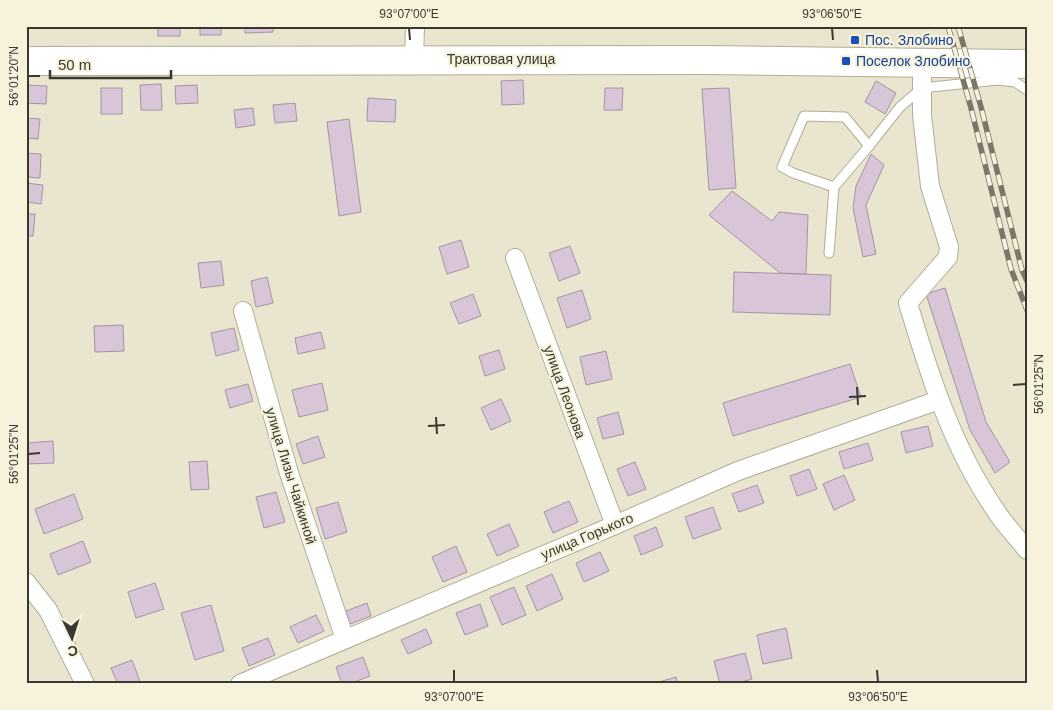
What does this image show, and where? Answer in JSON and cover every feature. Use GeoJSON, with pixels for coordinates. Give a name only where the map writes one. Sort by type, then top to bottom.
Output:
{"type":"FeatureCollection","features":[{"type":"Feature","properties":{"kind":"highway"},"geometry":{"type":"LineString","coordinates":[[975,63],[1027,48]]}},
{"type":"Feature","properties":{"kind":"highway","name":"Трактовая улица"},"geometry":{"type":"LineString","coordinates":[[26,60],[414,59],[1027,64]]}},
{"type":"Feature","properties":{"kind":"street"},"geometry":{"type":"LineString","coordinates":[[414,26],[414,59]]}},
{"type":"Feature","properties":{"kind":"street"},"geometry":{"type":"LineString","coordinates":[[922,62],[922,115],[930,186],[949,247],[948,257],[908,303],[939,400],[968,463],[994,508],[1027,550]]}},
{"type":"Feature","properties":{"kind":"street","name":"улица Леонова"},"geometry":{"type":"LineString","coordinates":[[515,258],[614,525]]}},
{"type":"Feature","properties":{"kind":"street","name":"улица Лизы Чайкиной"},"geometry":{"type":"LineString","coordinates":[[243,311],[288,473],[345,639]]}},
{"type":"Feature","properties":{"kind":"street","name":"улица Горького"},"geometry":{"type":"LineString","coordinates":[[240,684],[614,525],[738,470],[939,400]]}},
{"type":"Feature","properties":{"kind":"street"},"geometry":{"type":"LineString","coordinates":[[26,582],[48,610],[85,684]]}},
{"type":"Feature","properties":{"kind":"lane"},"geometry":{"type":"LineString","coordinates":[[829,253],[834,187],[900,106],[922,88],[998,80],[1015,82],[1027,90]]}},
{"type":"Feature","properties":{"kind":"lane"},"geometry":{"type":"LineString","coordinates":[[834,187],[793,173],[782,167],[804,116],[845,117],[869,146]]}},
{"type":"Feature","properties":{"kind":"building"},"geometry":{"type":"Polygon","coordinates":[[[158,26],[180,26],[180,36],[158,36],[158,26]]]}},
{"type":"Feature","properties":{"kind":"building"},"geometry":{"type":"Polygon","coordinates":[[[200,26],[221,26],[221,35],[200,35],[200,26]]]}},
{"type":"Feature","properties":{"kind":"building"},"geometry":{"type":"Polygon","coordinates":[[[245,26],[273,26],[273,32],[245,33],[245,26]]]}},
{"type":"Feature","properties":{"kind":"building"},"geometry":{"type":"Polygon","coordinates":[[[523,80],[524,104],[502,105],[501,81],[523,80]]]}},
{"type":"Feature","properties":{"kind":"building"},"geometry":{"type":"Polygon","coordinates":[[[876,81],[896,93],[885,114],[865,102],[876,81]]]}},
{"type":"Feature","properties":{"kind":"building"},"geometry":{"type":"Polygon","coordinates":[[[161,84],[162,110],[141,110],[140,85],[161,84]]]}},
{"type":"Feature","properties":{"kind":"building"},"geometry":{"type":"Polygon","coordinates":[[[26,85],[47,86],[46,104],[26,103],[26,85]]]}},
{"type":"Feature","properties":{"kind":"building"},"geometry":{"type":"Polygon","coordinates":[[[197,85],[198,103],[176,104],[175,86],[197,85]]]}},
{"type":"Feature","properties":{"kind":"building"},"geometry":{"type":"Polygon","coordinates":[[[101,88],[122,88],[122,114],[101,114],[101,88]]]}},
{"type":"Feature","properties":{"kind":"building"},"geometry":{"type":"Polygon","coordinates":[[[605,88],[623,88],[622,110],[604,110],[605,88]]]}},
{"type":"Feature","properties":{"kind":"building"},"geometry":{"type":"Polygon","coordinates":[[[729,88],[736,188],[709,190],[702,89],[729,88]]]}},
{"type":"Feature","properties":{"kind":"building"},"geometry":{"type":"Polygon","coordinates":[[[368,98],[396,100],[395,122],[367,121],[368,98]]]}},
{"type":"Feature","properties":{"kind":"building"},"geometry":{"type":"Polygon","coordinates":[[[295,103],[297,121],[275,123],[273,105],[295,103]]]}},
{"type":"Feature","properties":{"kind":"building"},"geometry":{"type":"Polygon","coordinates":[[[253,108],[255,125],[236,128],[234,110],[253,108]]]}},
{"type":"Feature","properties":{"kind":"building"},"geometry":{"type":"Polygon","coordinates":[[[26,118],[40,119],[38,139],[26,138],[26,118]]]}},
{"type":"Feature","properties":{"kind":"building"},"geometry":{"type":"Polygon","coordinates":[[[349,119],[361,212],[339,216],[327,122],[349,119]]]}},
{"type":"Feature","properties":{"kind":"building"},"geometry":{"type":"Polygon","coordinates":[[[26,153],[41,154],[40,178],[26,177],[26,153]]]}},
{"type":"Feature","properties":{"kind":"building"},"geometry":{"type":"Polygon","coordinates":[[[871,154],[884,165],[866,205],[876,254],[863,257],[853,208],[856,186],[871,154]]]}},
{"type":"Feature","properties":{"kind":"building"},"geometry":{"type":"Polygon","coordinates":[[[26,183],[43,185],[41,204],[26,202],[26,183]]]}},
{"type":"Feature","properties":{"kind":"building"},"geometry":{"type":"Polygon","coordinates":[[[732,191],[772,221],[779,212],[808,215],[806,274],[780,273],[709,215],[732,191]]]}},
{"type":"Feature","properties":{"kind":"building"},"geometry":{"type":"Polygon","coordinates":[[[26,214],[35,214],[33,236],[26,236],[26,214]]]}},
{"type":"Feature","properties":{"kind":"building"},"geometry":{"type":"Polygon","coordinates":[[[461,240],[469,267],[447,274],[439,247],[461,240]]]}},
{"type":"Feature","properties":{"kind":"building"},"geometry":{"type":"Polygon","coordinates":[[[570,246],[580,273],[559,281],[549,253],[570,246]]]}},
{"type":"Feature","properties":{"kind":"building"},"geometry":{"type":"Polygon","coordinates":[[[221,261],[224,285],[201,288],[198,263],[221,261]]]}},
{"type":"Feature","properties":{"kind":"building"},"geometry":{"type":"Polygon","coordinates":[[[734,272],[831,275],[830,315],[733,312],[734,272]]]}},
{"type":"Feature","properties":{"kind":"building"},"geometry":{"type":"Polygon","coordinates":[[[267,277],[273,303],[256,307],[251,281],[267,277]]]}},
{"type":"Feature","properties":{"kind":"building"},"geometry":{"type":"Polygon","coordinates":[[[945,288],[986,422],[1010,462],[995,473],[970,430],[926,294],[945,288]]]}},
{"type":"Feature","properties":{"kind":"building"},"geometry":{"type":"Polygon","coordinates":[[[582,290],[591,319],[567,328],[557,298],[582,290]]]}},
{"type":"Feature","properties":{"kind":"building"},"geometry":{"type":"Polygon","coordinates":[[[473,294],[481,316],[459,324],[450,303],[473,294]]]}},
{"type":"Feature","properties":{"kind":"building"},"geometry":{"type":"Polygon","coordinates":[[[123,325],[124,351],[95,352],[94,326],[123,325]]]}},
{"type":"Feature","properties":{"kind":"building"},"geometry":{"type":"Polygon","coordinates":[[[234,328],[239,350],[216,356],[211,333],[234,328]]]}},
{"type":"Feature","properties":{"kind":"building"},"geometry":{"type":"Polygon","coordinates":[[[321,332],[325,348],[298,354],[295,338],[321,332]]]}},
{"type":"Feature","properties":{"kind":"building"},"geometry":{"type":"Polygon","coordinates":[[[499,350],[505,369],[485,376],[479,356],[499,350]]]}},
{"type":"Feature","properties":{"kind":"building"},"geometry":{"type":"Polygon","coordinates":[[[606,351],[612,379],[586,385],[580,357],[606,351]]]}},
{"type":"Feature","properties":{"kind":"building"},"geometry":{"type":"Polygon","coordinates":[[[850,364],[861,397],[733,436],[723,403],[850,364]]]}},
{"type":"Feature","properties":{"kind":"building"},"geometry":{"type":"Polygon","coordinates":[[[322,383],[328,410],[299,417],[292,390],[322,383]]]}},
{"type":"Feature","properties":{"kind":"building"},"geometry":{"type":"Polygon","coordinates":[[[248,384],[253,401],[230,408],[225,390],[248,384]]]}},
{"type":"Feature","properties":{"kind":"building"},"geometry":{"type":"Polygon","coordinates":[[[501,399],[511,421],[491,430],[481,408],[501,399]]]}},
{"type":"Feature","properties":{"kind":"building"},"geometry":{"type":"Polygon","coordinates":[[[618,412],[624,434],[603,439],[597,418],[618,412]]]}},
{"type":"Feature","properties":{"kind":"building"},"geometry":{"type":"Polygon","coordinates":[[[928,426],[933,446],[906,453],[901,432],[928,426]]]}},
{"type":"Feature","properties":{"kind":"building"},"geometry":{"type":"Polygon","coordinates":[[[318,436],[325,457],[303,464],[296,444],[318,436]]]}},
{"type":"Feature","properties":{"kind":"building"},"geometry":{"type":"Polygon","coordinates":[[[53,441],[54,463],[26,464],[26,443],[53,441]]]}},
{"type":"Feature","properties":{"kind":"building"},"geometry":{"type":"Polygon","coordinates":[[[868,443],[873,460],[844,469],[839,452],[868,443]]]}},
{"type":"Feature","properties":{"kind":"building"},"geometry":{"type":"Polygon","coordinates":[[[207,461],[209,489],[191,490],[189,462],[207,461]]]}},
{"type":"Feature","properties":{"kind":"building"},"geometry":{"type":"Polygon","coordinates":[[[635,462],[646,489],[628,496],[617,469],[635,462]]]}},
{"type":"Feature","properties":{"kind":"building"},"geometry":{"type":"Polygon","coordinates":[[[809,469],[817,489],[797,496],[790,476],[809,469]]]}},
{"type":"Feature","properties":{"kind":"building"},"geometry":{"type":"Polygon","coordinates":[[[844,475],[855,500],[834,510],[823,484],[844,475]]]}},
{"type":"Feature","properties":{"kind":"building"},"geometry":{"type":"Polygon","coordinates":[[[757,485],[764,503],[739,512],[732,494],[757,485]]]}},
{"type":"Feature","properties":{"kind":"building"},"geometry":{"type":"Polygon","coordinates":[[[276,492],[285,522],[264,528],[256,497],[276,492]]]}},
{"type":"Feature","properties":{"kind":"building"},"geometry":{"type":"Polygon","coordinates":[[[74,494],[83,519],[44,534],[35,509],[74,494]]]}},
{"type":"Feature","properties":{"kind":"building"},"geometry":{"type":"Polygon","coordinates":[[[569,501],[578,522],[553,533],[544,512],[569,501]]]}},
{"type":"Feature","properties":{"kind":"building"},"geometry":{"type":"Polygon","coordinates":[[[338,502],[347,532],[325,539],[316,508],[338,502]]]}},
{"type":"Feature","properties":{"kind":"building"},"geometry":{"type":"Polygon","coordinates":[[[713,507],[721,529],[693,539],[685,517],[713,507]]]}},
{"type":"Feature","properties":{"kind":"building"},"geometry":{"type":"Polygon","coordinates":[[[509,524],[519,546],[497,556],[487,534],[509,524]]]}},
{"type":"Feature","properties":{"kind":"building"},"geometry":{"type":"Polygon","coordinates":[[[656,527],[663,546],[641,555],[634,536],[656,527]]]}},
{"type":"Feature","properties":{"kind":"building"},"geometry":{"type":"Polygon","coordinates":[[[83,541],[91,562],[58,575],[50,554],[83,541]]]}},
{"type":"Feature","properties":{"kind":"building"},"geometry":{"type":"Polygon","coordinates":[[[456,546],[467,572],[443,582],[432,557],[456,546]]]}},
{"type":"Feature","properties":{"kind":"building"},"geometry":{"type":"Polygon","coordinates":[[[600,552],[609,571],[584,582],[576,563],[600,552]]]}},
{"type":"Feature","properties":{"kind":"building"},"geometry":{"type":"Polygon","coordinates":[[[552,574],[563,599],[537,611],[526,586],[552,574]]]}},
{"type":"Feature","properties":{"kind":"building"},"geometry":{"type":"Polygon","coordinates":[[[155,583],[164,609],[136,618],[128,592],[155,583]]]}},
{"type":"Feature","properties":{"kind":"building"},"geometry":{"type":"Polygon","coordinates":[[[514,587],[526,615],[502,625],[490,597],[514,587]]]}},
{"type":"Feature","properties":{"kind":"building"},"geometry":{"type":"Polygon","coordinates":[[[367,603],[371,616],[350,624],[346,611],[367,603]]]}},
{"type":"Feature","properties":{"kind":"building"},"geometry":{"type":"Polygon","coordinates":[[[480,604],[488,626],[465,635],[456,613],[480,604]]]}},
{"type":"Feature","properties":{"kind":"building"},"geometry":{"type":"Polygon","coordinates":[[[211,605],[224,651],[195,660],[181,613],[211,605]]]}},
{"type":"Feature","properties":{"kind":"building"},"geometry":{"type":"Polygon","coordinates":[[[316,615],[324,631],[298,643],[290,627],[316,615]]]}},
{"type":"Feature","properties":{"kind":"building"},"geometry":{"type":"Polygon","coordinates":[[[786,628],[792,658],[763,664],[757,635],[786,628]]]}},
{"type":"Feature","properties":{"kind":"building"},"geometry":{"type":"Polygon","coordinates":[[[426,629],[432,643],[408,654],[401,640],[426,629]]]}},
{"type":"Feature","properties":{"kind":"building"},"geometry":{"type":"Polygon","coordinates":[[[268,638],[275,655],[249,666],[242,648],[268,638]]]}},
{"type":"Feature","properties":{"kind":"building"},"geometry":{"type":"Polygon","coordinates":[[[745,653],[752,679],[734,684],[720,684],[714,661],[745,653]]]}},
{"type":"Feature","properties":{"kind":"building"},"geometry":{"type":"Polygon","coordinates":[[[363,657],[370,676],[349,684],[342,684],[336,667],[363,657]]]}},
{"type":"Feature","properties":{"kind":"building"},"geometry":{"type":"Polygon","coordinates":[[[132,660],[141,684],[118,684],[111,668],[132,660]]]}},
{"type":"Feature","properties":{"kind":"building"},"geometry":{"type":"Polygon","coordinates":[[[676,677],[678,684],[652,684],[676,677]]]}},
{"type":"Feature","properties":{"kind":"railway"},"geometry":{"type":"LineString","coordinates":[[948,26],[971,108],[1011,269],[1027,310]]}},
{"type":"Feature","properties":{"kind":"railway"},"geometry":{"type":"LineString","coordinates":[[958,26],[981,107],[1022,270],[1027,281]]}},
{"type":"Feature","properties":{"kind":"place","name":"Пос. Злобино"},"geometry":{"type":"Point","coordinates":[855,40]}},
{"type":"Feature","properties":{"kind":"place","name":"Поселок Злобино"},"geometry":{"type":"Point","coordinates":[846,61]}}]}
